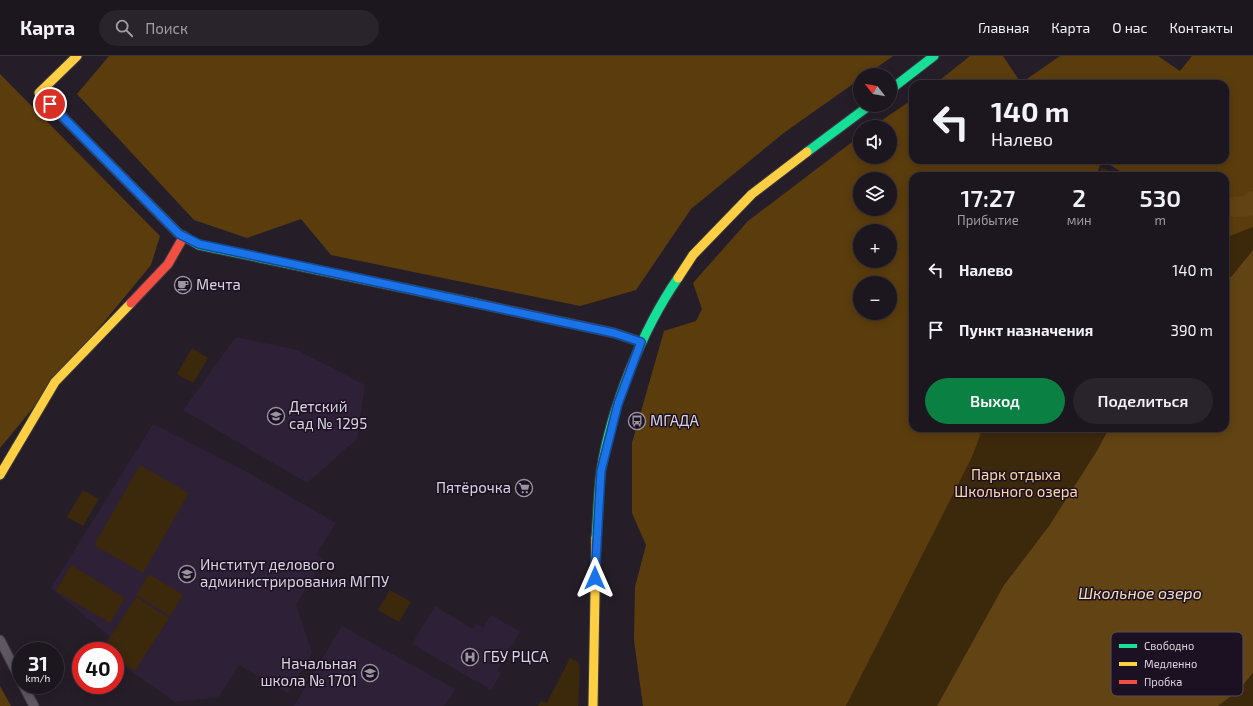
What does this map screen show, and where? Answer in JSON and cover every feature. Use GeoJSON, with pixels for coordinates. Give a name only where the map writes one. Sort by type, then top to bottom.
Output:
{"type":"FeatureCollection","features":[{"type":"Feature","properties":{"kind":"street"},"geometry":{"type":"LineString","coordinates":[[77,56],[39,93],[179,234],[199,244],[614,333],[641,342]]}},
{"type":"Feature","properties":{"kind":"street"},"geometry":{"type":"LineString","coordinates":[[897,85],[934,56]]}},
{"type":"Feature","properties":{"kind":"street"},"geometry":{"type":"LineString","coordinates":[[593,706],[595,559],[601,471],[616,409],[641,342],[666,296],[693,255],[752,194],[861,112]]}},
{"type":"Feature","properties":{"kind":"street"},"geometry":{"type":"LineString","coordinates":[[0,475],[55,382],[168,264],[184,236]]}},
{"type":"Feature","properties":{"kind":"street"},"geometry":{"type":"LineString","coordinates":[[0,640],[12,663]]}},
{"type":"Feature","properties":{"kind":"street"},"geometry":{"type":"LineString","coordinates":[[28,694],[34,706]]}},
{"type":"Feature","properties":{"kind":"shaded area"},"geometry":{"type":"Polygon","coordinates":[[[109,56],[893,56],[876,68],[853,68],[853,84],[785,132],[691,209],[636,290],[580,306],[331,255],[301,219],[247,238],[194,220],[77,94],[109,56]]]}},
{"type":"Feature","properties":{"kind":"shaded area"},"geometry":{"type":"Polygon","coordinates":[[[970,56],[1003,56],[1019,80],[940,80],[970,56]]]}},
{"type":"Feature","properties":{"kind":"shaded area"},"geometry":{"type":"Polygon","coordinates":[[[1060,56],[1158,56],[1180,71],[1192,56],[1253,56],[1253,227],[1229,237],[1229,172],[1122,172],[1108,164],[1229,164],[1229,80],[1025,80],[1060,56]]]}},
{"type":"Feature","properties":{"kind":"shaded area"},"geometry":{"type":"Polygon","coordinates":[[[0,74],[160,236],[151,265],[0,448],[0,74]]]}},
{"type":"Feature","properties":{"kind":"shaded area"},"geometry":{"type":"Polygon","coordinates":[[[909,102],[909,164],[1100,164],[1098,172],[909,172],[909,432],[981,432],[972,457],[846,706],[643,706],[634,640],[635,587],[646,545],[632,513],[632,443],[664,331],[696,321],[702,309],[693,283],[748,221],[853,141],[853,164],[897,164],[897,120],[882,120],[894,112],[897,112],[897,110],[909,102]]]}},
{"type":"Feature","properties":{"kind":"shaded area","name":"Детский сад № 1295"},"geometry":{"type":"Polygon","coordinates":[[[236,337],[297,350],[365,385],[357,439],[307,483],[183,410],[236,337]]]}},
{"type":"Feature","properties":{"kind":"shaded area","name":"Институт делового администрирования МГПУ"},"geometry":{"type":"Polygon","coordinates":[[[153,424],[240,468],[336,523],[316,554],[324,560],[296,605],[312,653],[288,693],[239,665],[218,697],[175,702],[124,666],[124,642],[106,642],[109,636],[51,588],[153,424]]]}},
{"type":"Feature","properties":{"kind":"shaded area","name":"ГБУ РЦСА"},"geometry":{"type":"Polygon","coordinates":[[[435,606],[473,629],[476,624],[483,628],[491,615],[520,632],[497,671],[501,674],[491,690],[412,644],[435,606]]]}},
{"type":"Feature","properties":{"kind":"shaded area","name":"Начальная школа № 1701"},"geometry":{"type":"Polygon","coordinates":[[[342,626],[455,689],[444,706],[294,706],[342,626]]]}},
{"type":"Feature","properties":{"kind":"shaded area"},"geometry":{"type":"Polygon","coordinates":[[[0,686],[11,706],[0,706],[0,686]]]}},
{"type":"Feature","properties":{"kind":"green space"},"geometry":{"type":"Polygon","coordinates":[[[1102,167],[1112,172],[1099,172],[1102,167]]]}},
{"type":"Feature","properties":{"kind":"green space"},"geometry":{"type":"Polygon","coordinates":[[[1253,227],[1253,250],[1231,277],[1229,277],[1229,237],[1253,227]]]}},
{"type":"Feature","properties":{"kind":"green space"},"geometry":{"type":"Polygon","coordinates":[[[192,348],[208,358],[193,383],[177,374],[192,348]]]}},
{"type":"Feature","properties":{"kind":"green space","name":"Парк отдыха Школьного озера"},"geometry":{"type":"Polygon","coordinates":[[[981,432],[1107,432],[1098,449],[1049,526],[1004,585],[937,706],[846,706],[972,457],[981,432]]]}},
{"type":"Feature","properties":{"kind":"green space"},"geometry":{"type":"Polygon","coordinates":[[[140,465],[189,493],[143,573],[94,545],[140,465]]]}},
{"type":"Feature","properties":{"kind":"green space"},"geometry":{"type":"Polygon","coordinates":[[[83,490],[99,499],[83,526],[67,517],[83,490]]]}},
{"type":"Feature","properties":{"kind":"green space"},"geometry":{"type":"Polygon","coordinates":[[[71,565],[125,598],[110,623],[56,591],[71,565]]]}},
{"type":"Feature","properties":{"kind":"green space"},"geometry":{"type":"Polygon","coordinates":[[[149,574],[183,595],[170,616],[136,595],[149,574]]]}},
{"type":"Feature","properties":{"kind":"green space"},"geometry":{"type":"Polygon","coordinates":[[[390,590],[411,602],[399,622],[378,610],[390,590]]]}},
{"type":"Feature","properties":{"kind":"green space"},"geometry":{"type":"Polygon","coordinates":[[[136,597],[169,618],[135,671],[124,664],[124,642],[107,642],[136,597]]]}},
{"type":"Feature","properties":{"kind":"green space"},"geometry":{"type":"Polygon","coordinates":[[[570,658],[578,662],[580,666],[578,706],[538,706],[541,701],[547,703],[570,658]]]}},
{"type":"Feature","properties":{"kind":"green space"},"geometry":{"type":"Polygon","coordinates":[[[1253,673],[1253,706],[1218,706],[1231,696],[1243,696],[1243,685],[1253,673]]]}},
{"type":"Feature","properties":{"kind":"water","name":"Школьное озеро"},"geometry":{"type":"Polygon","coordinates":[[[1253,250],[1253,673],[1243,685],[1243,632],[1111,632],[1111,696],[1231,696],[1218,706],[937,706],[1004,585],[1049,526],[1098,449],[1107,432],[1229,432],[1229,277],[1231,277],[1253,250]]]}},
{"type":"Feature","properties":{"kind":"waterway"},"geometry":{"type":"LineString","coordinates":[[1235,207],[1249,206],[1253,201]]}},
{"type":"Feature","properties":{"kind":"traffic: fast"},"geometry":{"type":"LineString","coordinates":[[897,85],[934,56]]}},
{"type":"Feature","properties":{"kind":"traffic: fast"},"geometry":{"type":"LineString","coordinates":[[807,152],[861,112]]}},
{"type":"Feature","properties":{"kind":"traffic: fast"},"geometry":{"type":"LineString","coordinates":[[178,233],[199,245],[475,303]]}},
{"type":"Feature","properties":{"kind":"traffic: fast"},"geometry":{"type":"LineString","coordinates":[[596,538],[601,471],[612,422],[620,396],[640,345],[652,321],[678,278]]}},
{"type":"Feature","properties":{"kind":"traffic: slow"},"geometry":{"type":"LineString","coordinates":[[77,56],[39,93],[178,233]]}},
{"type":"Feature","properties":{"kind":"traffic: slow"},"geometry":{"type":"LineString","coordinates":[[678,278],[693,255],[752,194],[807,152]]}},
{"type":"Feature","properties":{"kind":"traffic: slow"},"geometry":{"type":"LineString","coordinates":[[0,475],[55,382],[131,303]]}},
{"type":"Feature","properties":{"kind":"traffic: slow"},"geometry":{"type":"LineString","coordinates":[[593,706],[596,538]]}},
{"type":"Feature","properties":{"kind":"traffic: jam"},"geometry":{"type":"LineString","coordinates":[[131,303],[168,264],[184,236]]}},
{"type":"Feature","properties":{"kind":"traffic: jam"},"geometry":{"type":"LineString","coordinates":[[475,303],[614,333],[641,342]]}},
{"type":"Feature","properties":{"kind":"place","name":"Мечта"},"geometry":{"type":"Point","coordinates":[183,285]}},
{"type":"Feature","properties":{"kind":"place","name":"Детский сад № 1295"},"geometry":{"type":"Point","coordinates":[276,416]}},
{"type":"Feature","properties":{"kind":"place","name":"МГАДА"},"geometry":{"type":"Point","coordinates":[637,421]}},
{"type":"Feature","properties":{"kind":"place","name":"Пятёрочка"},"geometry":{"type":"Point","coordinates":[524,488]}},
{"type":"Feature","properties":{"kind":"place","name":"Институт делового администрирования МГПУ"},"geometry":{"type":"Point","coordinates":[187,574]}},
{"type":"Feature","properties":{"kind":"place","name":"ГБУ РЦСА"},"geometry":{"type":"Point","coordinates":[470,657]}},
{"type":"Feature","properties":{"kind":"place","name":"Начальная школа № 1701"},"geometry":{"type":"Point","coordinates":[370,673]}},
{"type":"Feature","properties":{"kind":"route"},"geometry":{"type":"LineString","coordinates":[[50,104],[179,234],[199,244],[614,333],[641,342],[618,404],[601,471],[595,578]]}}]}
